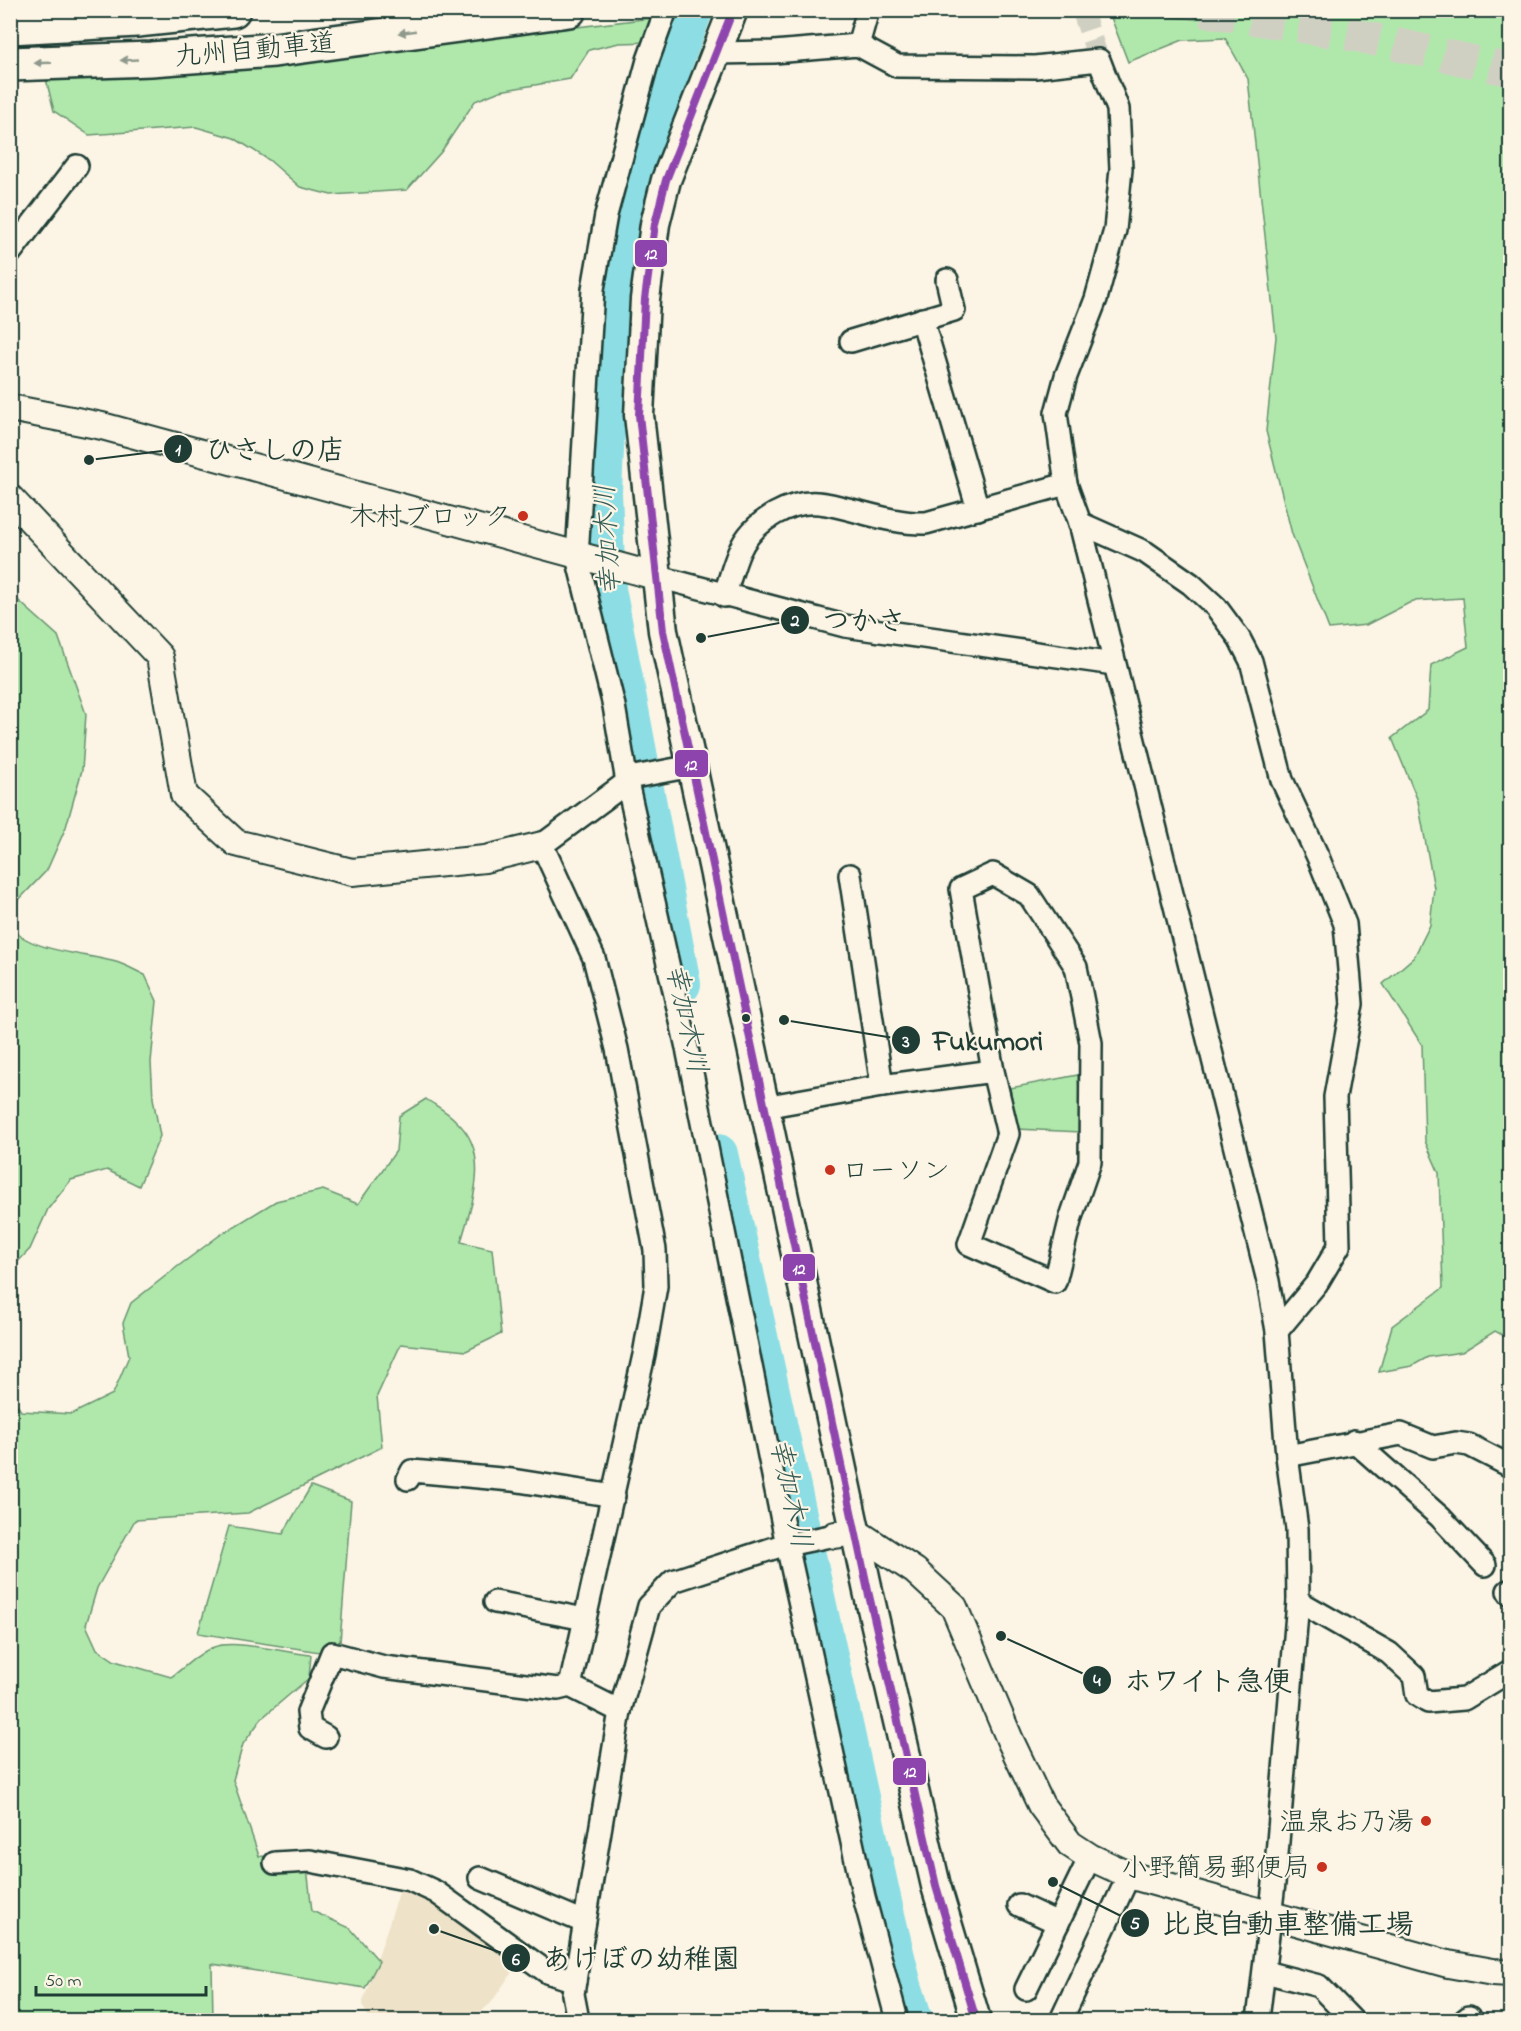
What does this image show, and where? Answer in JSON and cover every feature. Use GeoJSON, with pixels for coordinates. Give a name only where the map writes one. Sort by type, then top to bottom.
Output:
{"type":"FeatureCollection","features":[{"type":"Feature","properties":{"kind":"highway","name":"九州自動車道"},"geometry":{"type":"LineString","coordinates":[[10,27],[43,27],[232,10]]}},
{"type":"Feature","properties":{"kind":"highway","name":"九州自動車道"},"geometry":{"type":"LineString","coordinates":[[10,64],[274,50],[569,10]]}},
{"type":"Feature","properties":{"kind":"main road"},"geometry":{"type":"LineString","coordinates":[[733,10],[666,180],[655,224],[645,299],[639,415],[645,573],[663,631],[681,768],[764,1107],[845,1534],[936,1886],[976,2020]]}},
{"type":"Feature","properties":{"kind":"street"},"geometry":{"type":"LineString","coordinates":[[666,10],[648,60],[606,215],[593,289],[585,559],[611,694],[631,779],[864,1897],[897,2020]]}},
{"type":"Feature","properties":{"kind":"street"},"geometry":{"type":"LineString","coordinates":[[858,45],[868,10]]}},
{"type":"Feature","properties":{"kind":"street"},"geometry":{"type":"LineString","coordinates":[[716,53],[774,52],[858,45],[897,66],[1035,67],[1099,60],[1118,110],[1121,169],[1115,230],[1096,299],[1066,376],[1056,413],[1066,484],[1080,523],[1268,1281],[1277,1331],[1287,1456],[1297,1529],[1298,1600],[1271,1915],[1258,2020]]}},
{"type":"Feature","properties":{"kind":"street"},"geometry":{"type":"LineString","coordinates":[[10,253],[77,166]]}},
{"type":"Feature","properties":{"kind":"street"},"geometry":{"type":"LineString","coordinates":[[851,340],[954,310],[947,280]]}},
{"type":"Feature","properties":{"kind":"street"},"geometry":{"type":"LineString","coordinates":[[922,320],[978,509]]}},
{"type":"Feature","properties":{"kind":"street"},"geometry":{"type":"LineString","coordinates":[[10,408],[102,426],[585,559],[845,626],[1114,664]]}},
{"type":"Feature","properties":{"kind":"street"},"geometry":{"type":"LineString","coordinates":[[724,596],[739,552],[747,538],[777,512],[794,505],[824,503],[908,523],[945,520],[1066,484]]}},
{"type":"Feature","properties":{"kind":"street"},"geometry":{"type":"LineString","coordinates":[[10,498],[160,657],[184,795],[236,843],[352,872],[485,860],[542,845],[631,779],[681,768]]}},
{"type":"Feature","properties":{"kind":"street"},"geometry":{"type":"LineString","coordinates":[[1080,523],[1145,552],[1191,584],[1216,607],[1239,638],[1251,661],[1282,780],[1318,857],[1345,924],[1352,1004],[1335,1097],[1339,1246],[1317,1283],[1277,1331]]}},
{"type":"Feature","properties":{"kind":"street"},"geometry":{"type":"LineString","coordinates":[[542,845],[594,958],[617,1049],[655,1250],[656,1287],[644,1355],[570,1686]]}},
{"type":"Feature","properties":{"kind":"street"},"geometry":{"type":"LineString","coordinates":[[993,874],[1029,895],[1076,967],[1091,1043],[1090,1162],[1071,1217],[1055,1282],[969,1244],[1008,1134],[993,1071],[961,889],[993,874]]}},
{"type":"Feature","properties":{"kind":"street"},"geometry":{"type":"LineString","coordinates":[[850,875],[882,1086]]}},
{"type":"Feature","properties":{"kind":"street"},"geometry":{"type":"LineString","coordinates":[[764,1107],[882,1086],[993,1071]]}},
{"type":"Feature","properties":{"kind":"street"},"geometry":{"type":"LineString","coordinates":[[1287,1456],[1401,1434],[1433,1446],[1456,1443],[1469,1445],[1510,1466]]}},
{"type":"Feature","properties":{"kind":"street"},"geometry":{"type":"LineString","coordinates":[[1354,1442],[1440,1517],[1485,1565]]}},
{"type":"Feature","properties":{"kind":"street"},"geometry":{"type":"LineString","coordinates":[[408,1479],[412,1471],[512,1480],[614,1496]]}},
{"type":"Feature","properties":{"kind":"street"},"geometry":{"type":"LineString","coordinates":[[578,2020],[573,1994],[620,1711],[649,1606],[673,1581],[717,1564],[790,1545],[845,1534],[915,1571],[954,1607],[1010,1740],[1041,1805],[1070,1844],[1090,1857],[1129,1875],[1448,1964],[1510,1973]]}},
{"type":"Feature","properties":{"kind":"street"},"geometry":{"type":"LineString","coordinates":[[1298,1600],[1389,1653],[1414,1676],[1417,1695],[1428,1702],[1464,1699],[1510,1671]]}},
{"type":"Feature","properties":{"kind":"street"},"geometry":{"type":"LineString","coordinates":[[495,1602],[585,1619]]}},
{"type":"Feature","properties":{"kind":"street"},"geometry":{"type":"LineString","coordinates":[[326,1737],[310,1728],[308,1712],[332,1653],[384,1667],[558,1689],[570,1686],[620,1711]]}},
{"type":"Feature","properties":{"kind":"street"},"geometry":{"type":"LineString","coordinates":[[1026,1989],[1090,1857]]}},
{"type":"Feature","properties":{"kind":"street"},"geometry":{"type":"LineString","coordinates":[[275,1863],[310,1861],[410,1880],[436,1892],[547,1972],[575,1981]]}},
{"type":"Feature","properties":{"kind":"street"},"geometry":{"type":"LineString","coordinates":[[1061,2020],[1129,1875]]}},
{"type":"Feature","properties":{"kind":"street"},"geometry":{"type":"LineString","coordinates":[[480,1878],[584,1922]]}},
{"type":"Feature","properties":{"kind":"street"},"geometry":{"type":"LineString","coordinates":[[1019,1905],[1058,1923]]}},
{"type":"Feature","properties":{"kind":"street"},"geometry":{"type":"LineString","coordinates":[[1265,1972],[1319,1986],[1353,2020]]}},
{"type":"Feature","properties":{"kind":"shaded area"},"geometry":{"type":"Polygon","coordinates":[[[403,1881],[521,1959],[491,2003],[471,2020],[370,2020],[362,2005],[403,1881]]]}},
{"type":"Feature","properties":{"kind":"green space"},"geometry":{"type":"Polygon","coordinates":[[[1196,10],[1510,11],[1510,1339],[1495,1331],[1462,1352],[1428,1357],[1412,1366],[1379,1372],[1392,1326],[1443,1288],[1439,1173],[1425,1141],[1422,1045],[1383,984],[1414,957],[1430,925],[1434,888],[1418,801],[1392,738],[1428,710],[1431,665],[1468,647],[1463,598],[1413,601],[1366,625],[1329,629],[1292,534],[1266,431],[1276,337],[1248,79],[1225,38],[1183,40],[1128,62],[1109,12],[1196,19],[1196,10]]]}},
{"type":"Feature","properties":{"kind":"green space"},"geometry":{"type":"Polygon","coordinates":[[[660,17],[653,42],[619,43],[589,50],[570,79],[500,91],[475,101],[441,152],[407,190],[331,195],[300,187],[269,160],[234,138],[196,127],[89,135],[54,111],[46,79],[281,63],[660,17]]]}},
{"type":"Feature","properties":{"kind":"green space"},"geometry":{"type":"Polygon","coordinates":[[[10,593],[58,636],[86,714],[82,770],[66,827],[47,870],[11,908],[10,593]]]}},
{"type":"Feature","properties":{"kind":"green space"},"geometry":{"type":"Polygon","coordinates":[[[10,925],[18,934],[44,947],[119,963],[145,975],[157,1001],[151,1062],[153,1098],[160,1136],[139,1186],[107,1170],[71,1180],[48,1209],[30,1249],[11,1269],[10,925]]]}},
{"type":"Feature","properties":{"kind":"green space"},"geometry":{"type":"Polygon","coordinates":[[[1078,1075],[1081,1132],[1017,1129],[1010,1088],[1078,1075]]]}},
{"type":"Feature","properties":{"kind":"green space"},"geometry":{"type":"Polygon","coordinates":[[[426,1099],[456,1121],[467,1134],[474,1148],[476,1179],[474,1195],[461,1242],[492,1249],[501,1334],[466,1351],[401,1344],[377,1396],[382,1447],[248,1513],[135,1520],[97,1588],[86,1625],[97,1649],[115,1661],[171,1677],[203,1653],[223,1645],[248,1645],[311,1655],[309,1678],[262,1718],[243,1744],[233,1780],[259,1856],[306,1859],[312,1911],[350,1928],[379,1961],[365,1988],[212,1964],[213,2020],[11,2020],[10,1394],[21,1411],[72,1414],[113,1394],[129,1356],[123,1323],[131,1303],[220,1235],[276,1201],[323,1190],[358,1204],[396,1151],[399,1116],[426,1099]]]}},
{"type":"Feature","properties":{"kind":"green space"},"geometry":{"type":"Polygon","coordinates":[[[311,1486],[351,1501],[339,1655],[198,1633],[229,1526],[283,1534],[311,1486]]]}},
{"type":"Feature","properties":{"kind":"waterway","name":"幸加木川"},"geometry":{"type":"LineString","coordinates":[[681,984],[606,589],[602,492],[612,282],[629,200],[674,59],[693,10]]}},
{"type":"Feature","properties":{"kind":"waterway","name":"幸加木川"},"geometry":{"type":"LineString","coordinates":[[718,1154],[883,1907],[902,1986],[913,2020]]}},
{"type":"Feature","properties":{"kind":"tunnel"},"geometry":{"type":"LineString","coordinates":[[1082,10],[1099,60]]}},
{"type":"Feature","properties":{"kind":"tunnel"},"geometry":{"type":"LineString","coordinates":[[1202,10],[1354,35],[1510,70]]}},
{"type":"Feature","properties":{"kind":"transit line","name":"12"},"geometry":{"type":"LineString","coordinates":[[733,10],[666,180],[655,224],[645,299],[639,415],[663,631],[868,1591],[936,1886],[976,2020]]}},
{"type":"Feature","properties":{"kind":"place","name":"ひさしの店"},"geometry":{"type":"Point","coordinates":[89,460]}},
{"type":"Feature","properties":{"kind":"place","name":"木村ブロック"},"geometry":{"type":"Point","coordinates":[523,516]}},
{"type":"Feature","properties":{"kind":"place","name":"つかさ"},"geometry":{"type":"Point","coordinates":[701,638]}},
{"type":"Feature","properties":{"kind":"place","name":"Fukumori"},"geometry":{"type":"Point","coordinates":[784,1020]}},
{"type":"Feature","properties":{"kind":"place","name":"ローソン"},"geometry":{"type":"Point","coordinates":[830,1170]}},
{"type":"Feature","properties":{"kind":"place","name":"ホワイト急便"},"geometry":{"type":"Point","coordinates":[1001,1636]}},
{"type":"Feature","properties":{"kind":"place","name":"温泉お乃湯"},"geometry":{"type":"Point","coordinates":[1426,1821]}},
{"type":"Feature","properties":{"kind":"place","name":"小野簡易郵便局"},"geometry":{"type":"Point","coordinates":[1322,1867]}},
{"type":"Feature","properties":{"kind":"place","name":"比良自動車整備工場"},"geometry":{"type":"Point","coordinates":[1053,1882]}},
{"type":"Feature","properties":{"kind":"place","name":"あけぼの幼稚園"},"geometry":{"type":"Point","coordinates":[434,1929]}}]}
